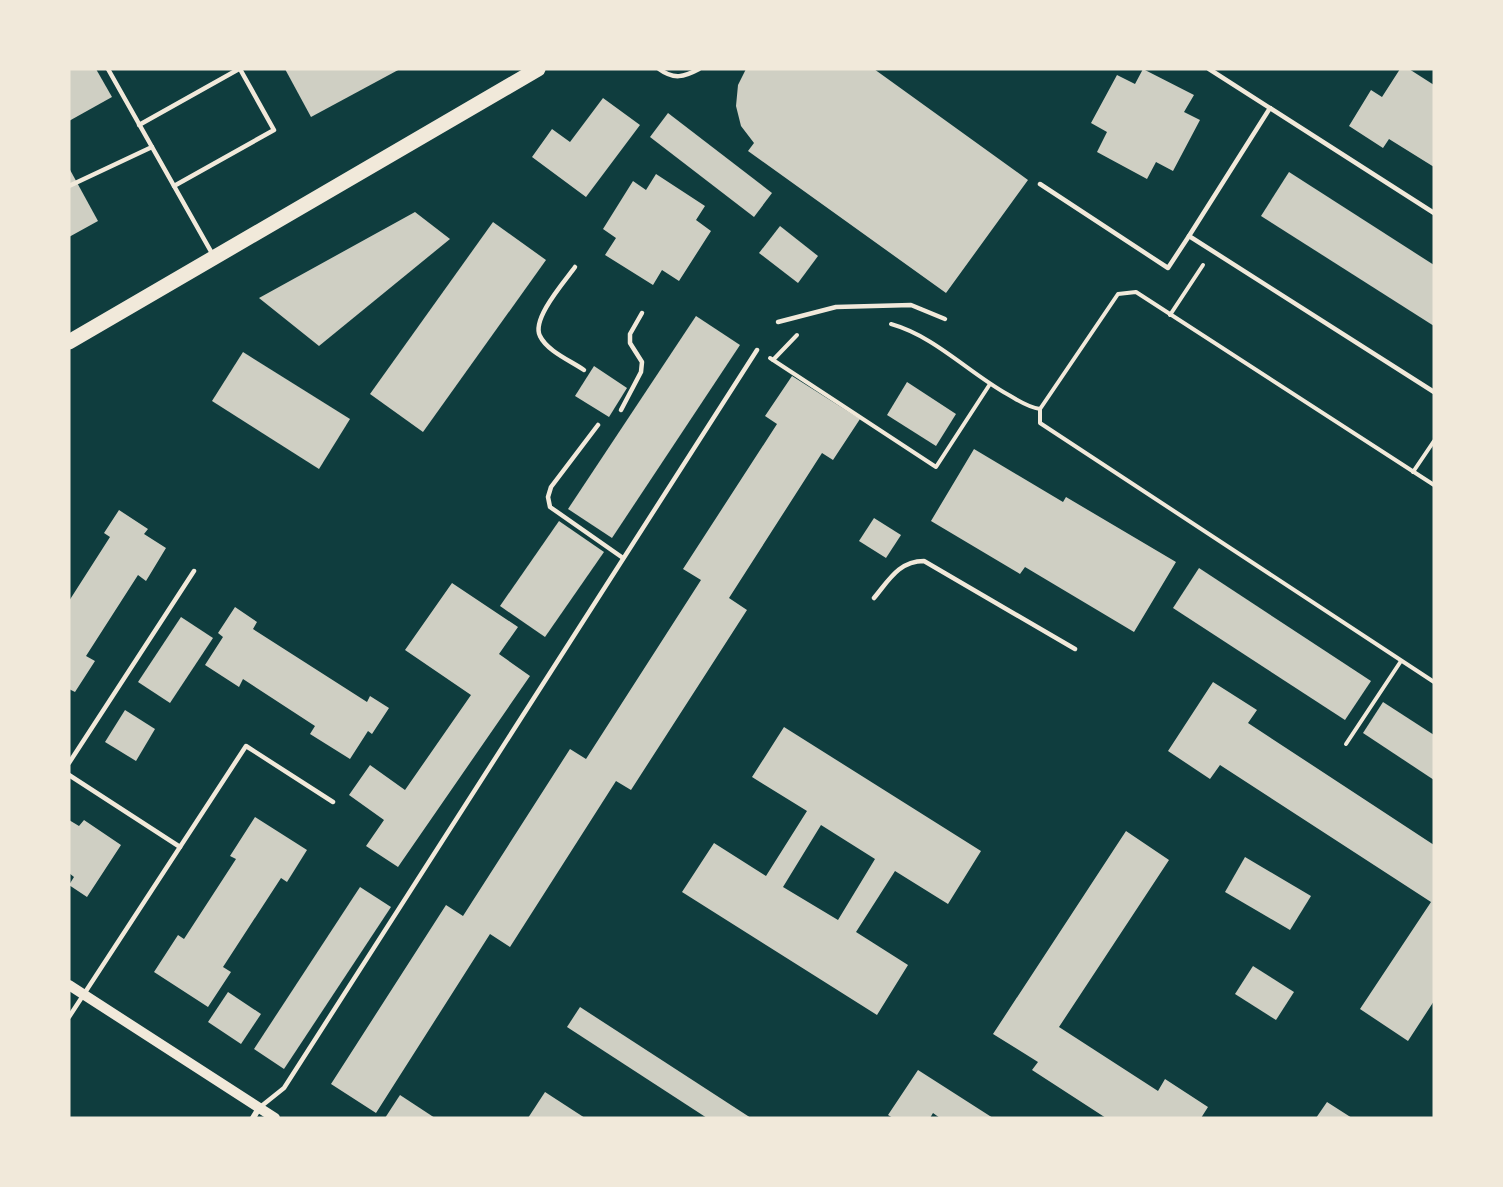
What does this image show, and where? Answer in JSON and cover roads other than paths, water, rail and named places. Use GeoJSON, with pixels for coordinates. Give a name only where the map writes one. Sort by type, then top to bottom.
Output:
{"type":"FeatureCollection","features":[{"type":"Feature","properties":{"kind":"main road"},"geometry":{"type":"LineString","coordinates":[[69,342],[538,69]]}},
{"type":"Feature","properties":{"kind":"street"},"geometry":{"type":"LineString","coordinates":[[69,331],[89,330]]}},
{"type":"Feature","properties":{"kind":"street"},"geometry":{"type":"LineString","coordinates":[[69,985],[274,1118]]}},
{"type":"Feature","properties":{"kind":"street"},"geometry":{"type":"LineString","coordinates":[[253,1118],[259,1108]]}},
{"type":"Feature","properties":{"kind":"lane"},"geometry":{"type":"LineString","coordinates":[[108,69],[214,257]]}},
{"type":"Feature","properties":{"kind":"lane"},"geometry":{"type":"LineString","coordinates":[[140,125],[239,69],[274,130],[174,186]]}},
{"type":"Feature","properties":{"kind":"lane"},"geometry":{"type":"LineString","coordinates":[[659,69],[674,77],[686,76],[699,69]]}},
{"type":"Feature","properties":{"kind":"lane"},"geometry":{"type":"LineString","coordinates":[[1209,69],[1434,213]]}},
{"type":"Feature","properties":{"kind":"lane"},"geometry":{"type":"LineString","coordinates":[[1040,184],[1168,268],[1270,108]]}},
{"type":"Feature","properties":{"kind":"lane"},"geometry":{"type":"LineString","coordinates":[[69,186],[152,147]]}},
{"type":"Feature","properties":{"kind":"lane"},"geometry":{"type":"LineString","coordinates":[[1189,236],[1434,392]]}},
{"type":"Feature","properties":{"kind":"lane"},"geometry":{"type":"LineString","coordinates":[[575,267],[551,300],[538,327],[540,336],[547,345],[584,370]]}},
{"type":"Feature","properties":{"kind":"lane"},"geometry":{"type":"LineString","coordinates":[[778,322],[836,307],[911,305],[945,319]]}},
{"type":"Feature","properties":{"kind":"lane"},"geometry":{"type":"LineString","coordinates":[[621,410],[641,372],[642,362],[630,343],[630,334],[642,313]]}},
{"type":"Feature","properties":{"kind":"lane"},"geometry":{"type":"LineString","coordinates":[[259,1108],[284,1088],[757,350]]}},
{"type":"Feature","properties":{"kind":"lane"},"geometry":{"type":"LineString","coordinates":[[598,425],[551,487],[548,497],[550,507],[623,558]]}},
{"type":"Feature","properties":{"kind":"lane"},"geometry":{"type":"LineString","coordinates":[[874,598],[901,566],[914,561],[924,561],[1075,649]]}},
{"type":"Feature","properties":{"kind":"lane"},"geometry":{"type":"LineString","coordinates":[[69,763],[194,571]]}},
{"type":"Feature","properties":{"kind":"lane"},"geometry":{"type":"LineString","coordinates":[[69,1017],[246,746],[333,802]]}},
{"type":"Feature","properties":{"kind":"lane"},"geometry":{"type":"LineString","coordinates":[[69,775],[180,847]]}}]}
